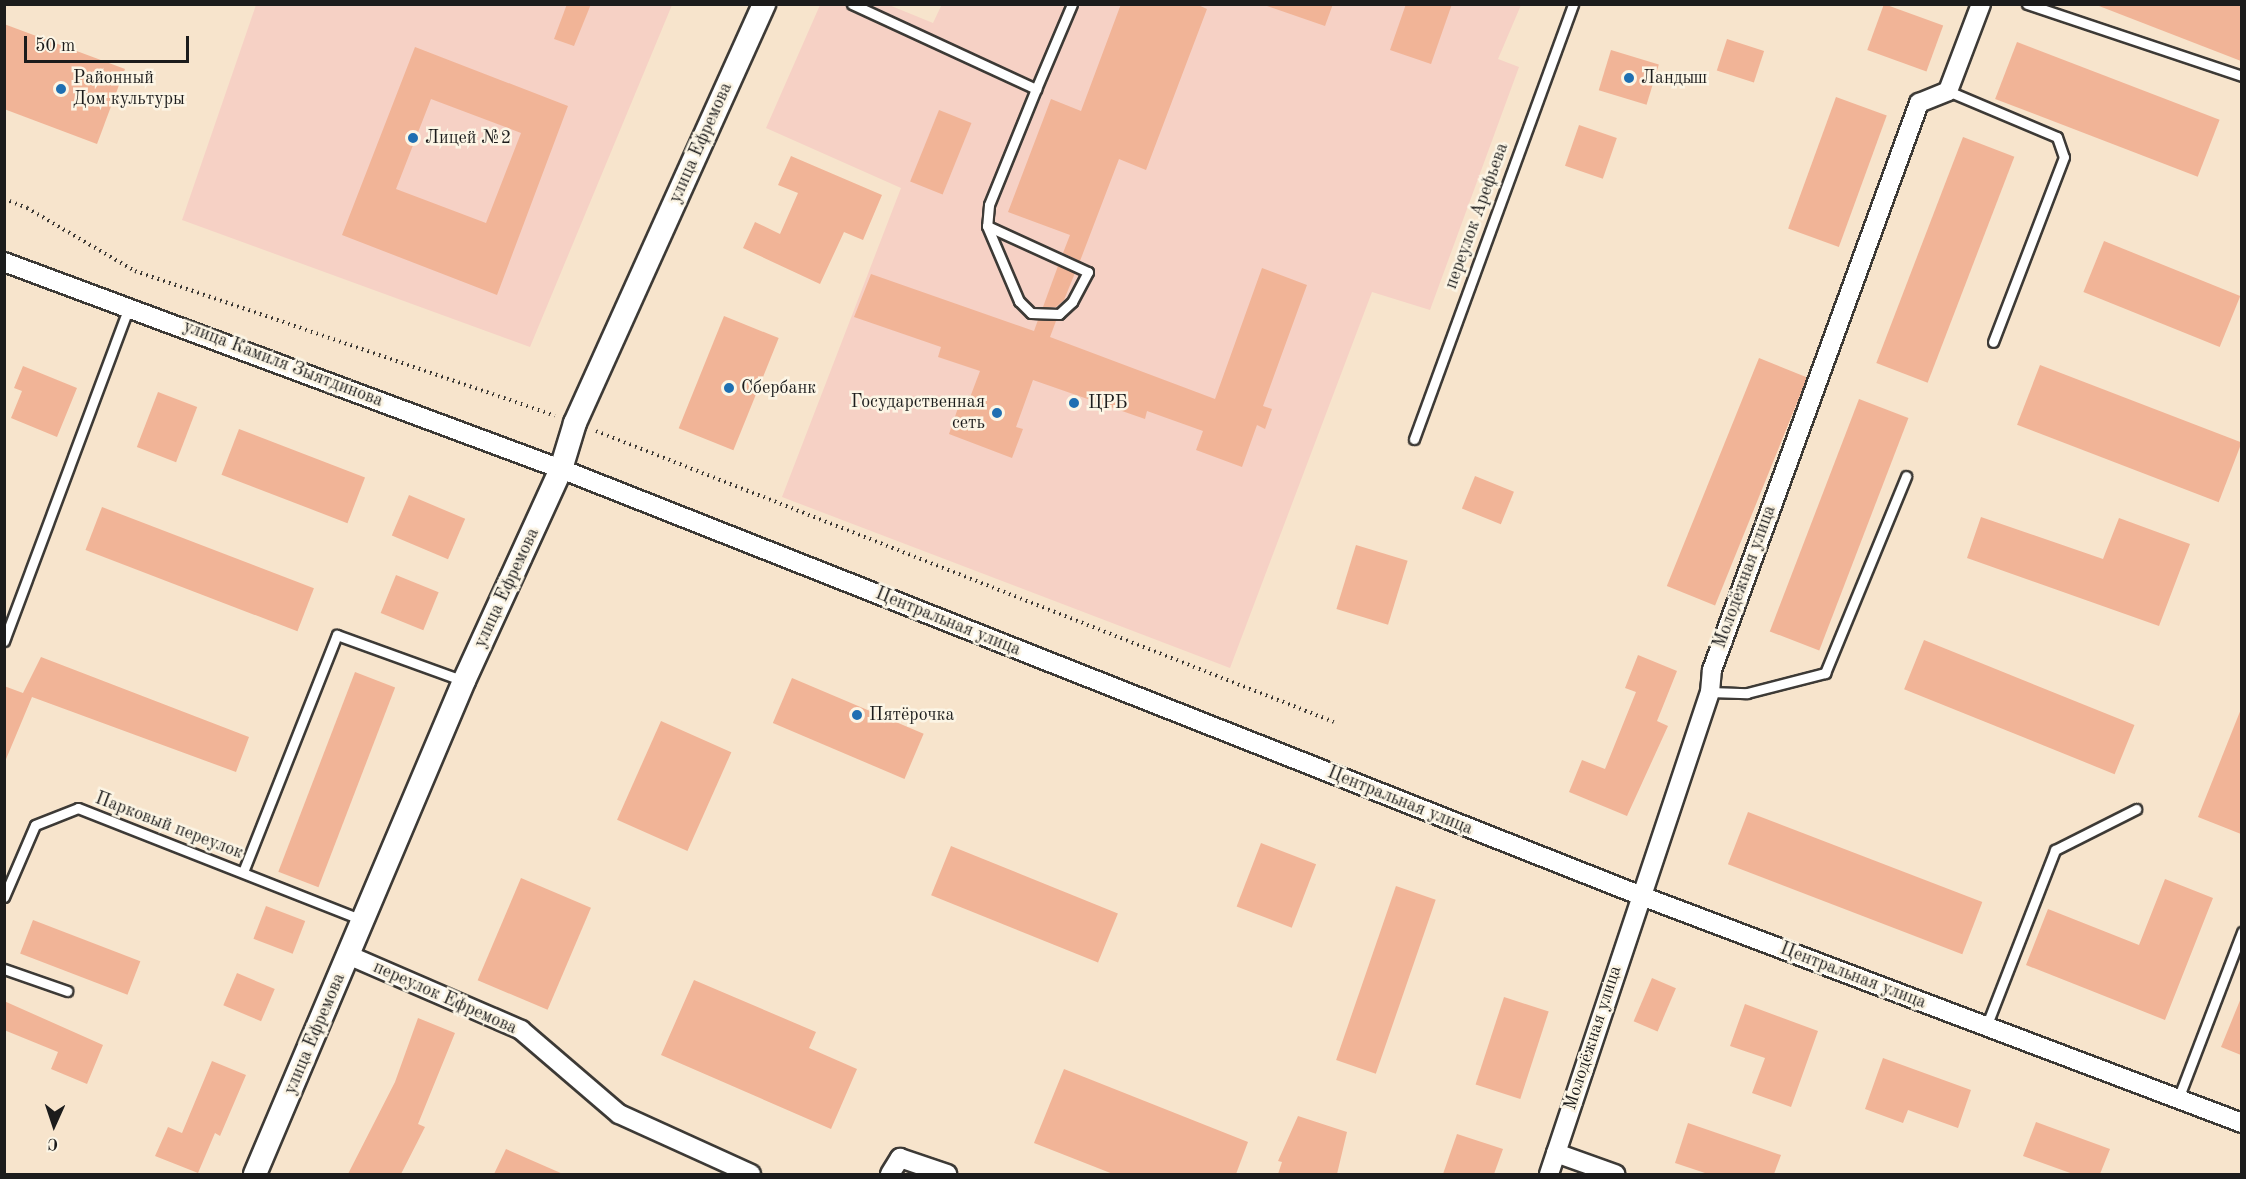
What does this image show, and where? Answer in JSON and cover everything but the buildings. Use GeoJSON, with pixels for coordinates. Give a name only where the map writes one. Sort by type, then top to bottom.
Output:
{"type":"FeatureCollection","features":[{"type":"Feature","properties":{"kind":"street","name":"улица Ефремова"},"geometry":{"type":"LineString","coordinates":[[255,1174],[464,681],[561,469],[575,423],[764,4]]}},
{"type":"Feature","properties":{"kind":"street"},"geometry":{"type":"LineString","coordinates":[[1948,91],[1981,4]]}},
{"type":"Feature","properties":{"kind":"street","name":"Молодёжная улица"},"geometry":{"type":"LineString","coordinates":[[1549,1174],[1639,896],[1710,692],[1712,670],[1919,103],[1948,91]]}},
{"type":"Feature","properties":{"kind":"street","name":"улица Камиля Зыятдинова"},"geometry":{"type":"LineString","coordinates":[[4,262],[129,306],[561,469]]}},
{"type":"Feature","properties":{"kind":"street","name":"Центральная улица"},"geometry":{"type":"LineString","coordinates":[[561,469],[1639,896],[2241,1123]]}},
{"type":"Feature","properties":{"kind":"street","name":"переулок Ефремова"},"geometry":{"type":"LineString","coordinates":[[348,956],[521,1030],[619,1114],[751,1174]]}},
{"type":"Feature","properties":{"kind":"street"},"geometry":{"type":"LineString","coordinates":[[1556,1153],[1615,1174]]}},
{"type":"Feature","properties":{"kind":"street"},"geometry":{"type":"LineString","coordinates":[[890,1174],[900,1158],[947,1174]]}},
{"type":"Feature","properties":{"kind":"lane"},"geometry":{"type":"LineString","coordinates":[[852,4],[1036,89]]}},
{"type":"Feature","properties":{"kind":"lane"},"geometry":{"type":"LineString","coordinates":[[987,226],[1088,272],[1072,302],[1059,314],[1031,313],[1019,301],[987,226],[988,205],[1072,4]]}},
{"type":"Feature","properties":{"kind":"lane","name":"переулок Арефьева"},"geometry":{"type":"LineString","coordinates":[[1414,439],[1573,4]]}},
{"type":"Feature","properties":{"kind":"lane"},"geometry":{"type":"LineString","coordinates":[[2027,4],[2241,76]]}},
{"type":"Feature","properties":{"kind":"lane"},"geometry":{"type":"LineString","coordinates":[[1948,91],[2056,137],[2064,157],[1993,342]]}},
{"type":"Feature","properties":{"kind":"lane"},"geometry":{"type":"LineString","coordinates":[[4,641],[129,306]]}},
{"type":"Feature","properties":{"kind":"lane"},"geometry":{"type":"LineString","coordinates":[[1710,692],[1747,693],[1825,673],[1906,476]]}},
{"type":"Feature","properties":{"kind":"lane"},"geometry":{"type":"LineString","coordinates":[[243,872],[337,635],[464,681]]}},
{"type":"Feature","properties":{"kind":"lane","name":"Парковый переулок"},"geometry":{"type":"LineString","coordinates":[[4,897],[35,825],[78,808],[363,920]]}},
{"type":"Feature","properties":{"kind":"lane"},"geometry":{"type":"LineString","coordinates":[[1986,1027],[2055,850],[2136,809]]}},
{"type":"Feature","properties":{"kind":"lane"},"geometry":{"type":"LineString","coordinates":[[2178,1099],[2241,932]]}},
{"type":"Feature","properties":{"kind":"lane"},"geometry":{"type":"LineString","coordinates":[[4,969],[67,991]]}},
{"type":"Feature","properties":{"kind":"path"},"geometry":{"type":"LineString","coordinates":[[4,199],[27,208],[135,271],[575,423],[1334,722]]}},
{"type":"Feature","properties":{"kind":"shaded area","name":"ЦРБ"},"geometry":{"type":"Polygon","coordinates":[[[942,4],[1521,5],[1498,59],[1519,67],[1430,310],[1372,292],[1230,668],[782,497],[901,188],[766,128],[820,5],[889,5],[933,23],[942,4]]]}},
{"type":"Feature","properties":{"kind":"shaded area","name":"Лицей №2"},"geometry":{"type":"Polygon","coordinates":[[[256,5],[672,5],[530,347],[182,220],[256,5]]]}},
{"type":"Feature","properties":{"kind":"place","name":"Ландыш"},"geometry":{"type":"Point","coordinates":[1629,78]}},
{"type":"Feature","properties":{"kind":"place","name":"Районный Дом культуры"},"geometry":{"type":"Point","coordinates":[61,89]}},
{"type":"Feature","properties":{"kind":"place","name":"Лицей №2"},"geometry":{"type":"Point","coordinates":[413,138]}},
{"type":"Feature","properties":{"kind":"place","name":"Сбербанк"},"geometry":{"type":"Point","coordinates":[729,388]}},
{"type":"Feature","properties":{"kind":"place","name":"ЦРБ"},"geometry":{"type":"Point","coordinates":[1074,403]}},
{"type":"Feature","properties":{"kind":"place","name":"Государственная сеть"},"geometry":{"type":"Point","coordinates":[997,413]}},
{"type":"Feature","properties":{"kind":"place","name":"Пятёрочка"},"geometry":{"type":"Point","coordinates":[857,715]}}]}
